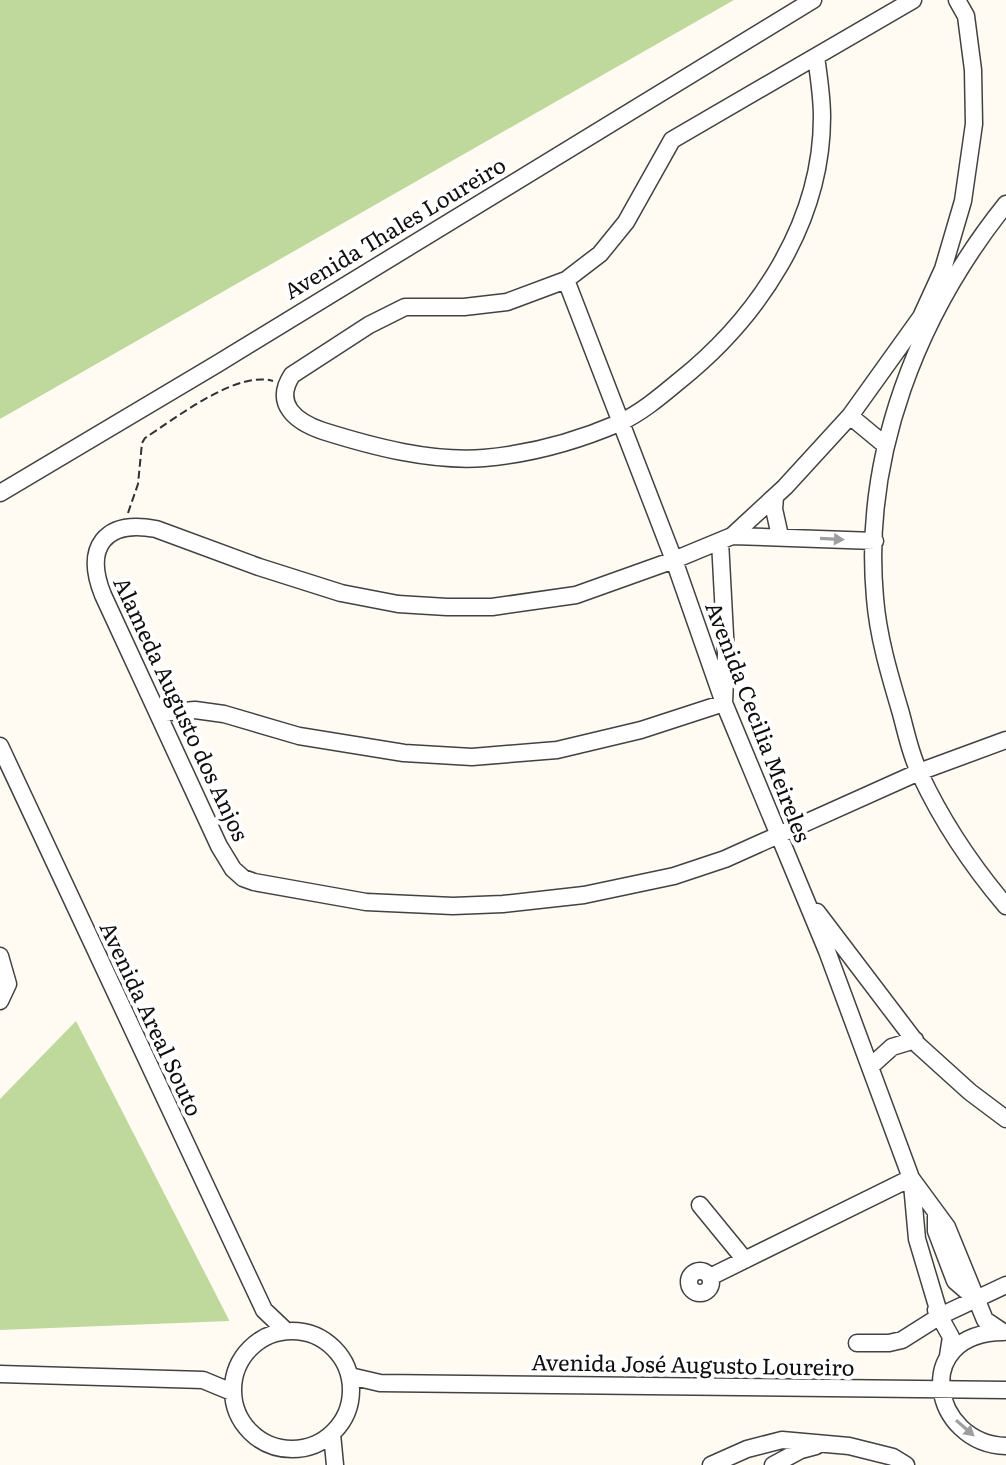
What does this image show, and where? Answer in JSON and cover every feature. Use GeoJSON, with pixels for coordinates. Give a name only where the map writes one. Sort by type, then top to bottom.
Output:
{"type":"FeatureCollection","features":[{"type":"Feature","properties":{"kind":"street","name":"Avenida Thales Loureiro"},"geometry":{"type":"LineString","coordinates":[[0,493],[813,0]]}},
{"type":"Feature","properties":{"kind":"street"},"geometry":{"type":"LineString","coordinates":[[816,57],[822,119],[818,158],[804,212],[786,255],[751,312],[712,355],[661,396],[622,422],[570,441],[525,453],[481,458],[435,457],[347,438],[312,427],[289,410],[285,398],[286,385],[292,375],[369,325],[405,307],[464,307],[507,302],[566,280],[600,254],[626,222],[665,148],[684,131],[913,0]]}},
{"type":"Feature","properties":{"kind":"street"},"geometry":{"type":"LineString","coordinates":[[121,528],[138,526],[156,529],[341,593],[398,604],[447,607],[492,607],[576,595],[726,539],[775,497],[850,416],[921,317],[959,218],[974,124],[973,70],[966,16],[957,0]]}},
{"type":"Feature","properties":{"kind":"street"},"geometry":{"type":"LineString","coordinates":[[1006,204],[966,256],[907,373],[885,445],[879,478],[875,541],[875,598],[885,662],[919,772],[975,869],[1006,906]]}},
{"type":"Feature","properties":{"kind":"street"},"geometry":{"type":"LineString","coordinates":[[959,218],[987,228]]}},
{"type":"Feature","properties":{"kind":"street"},"geometry":{"type":"LineString","coordinates":[[949,249],[966,256]]}},
{"type":"Feature","properties":{"kind":"street","name":"Avenida Cecilia Meireles"},"geometry":{"type":"LineString","coordinates":[[566,280],[674,560],[724,703],[827,951],[911,1178],[918,1227],[945,1268]]}},
{"type":"Feature","properties":{"kind":"street"},"geometry":{"type":"LineString","coordinates":[[850,416],[885,445]]}},
{"type":"Feature","properties":{"kind":"street"},"geometry":{"type":"LineString","coordinates":[[775,497],[775,518],[780,536]]}},
{"type":"Feature","properties":{"kind":"street","name":"Alameda Augusto dos Anjos"},"geometry":{"type":"LineString","coordinates":[[121,528],[102,540],[96,552],[95,576],[219,846],[233,869],[243,878],[266,885],[366,902],[453,906],[503,904],[584,895],[674,876],[725,859],[777,835]]}},
{"type":"Feature","properties":{"kind":"street"},"geometry":{"type":"LineString","coordinates":[[726,539],[780,536],[875,541]]}},
{"type":"Feature","properties":{"kind":"street"},"geometry":{"type":"LineString","coordinates":[[159,713],[195,710],[224,714],[299,736],[404,753],[472,757],[557,750],[641,730],[724,703],[726,539]]}},
{"type":"Feature","properties":{"kind":"street"},"geometry":{"type":"LineString","coordinates":[[777,835],[919,772],[1006,740]]}},
{"type":"Feature","properties":{"kind":"street","name":"Avenida Areal Souto"},"geometry":{"type":"LineString","coordinates":[[0,746],[264,1310],[285,1330]]}},
{"type":"Feature","properties":{"kind":"street"},"geometry":{"type":"LineString","coordinates":[[802,892],[915,1040],[970,1092],[1006,1119]]}},
{"type":"Feature","properties":{"kind":"street"},"geometry":{"type":"LineString","coordinates":[[0,956],[7,991],[0,1001]]}},
{"type":"Feature","properties":{"kind":"street"},"geometry":{"type":"LineString","coordinates":[[870,1067],[892,1047],[915,1040]]}},
{"type":"Feature","properties":{"kind":"street"},"geometry":{"type":"LineString","coordinates":[[710,1277],[911,1178]]}},
{"type":"Feature","properties":{"kind":"street","name":"Avenida Cecilia Meireles"},"geometry":{"type":"LineString","coordinates":[[911,1178],[947,1227],[945,1268]]}},
{"type":"Feature","properties":{"kind":"street"},"geometry":{"type":"LineString","coordinates":[[700,1205],[745,1260]]}},
{"type":"Feature","properties":{"kind":"street"},"geometry":{"type":"LineString","coordinates":[[945,1268],[975,1299],[985,1320],[1005,1332]]}},
{"type":"Feature","properties":{"kind":"street"},"geometry":{"type":"LineString","coordinates":[[945,1268],[946,1286],[940,1316],[951,1337],[948,1356],[940,1372],[940,1391],[963,1429],[988,1443],[1006,1446]]}},
{"type":"Feature","properties":{"kind":"street"},"geometry":{"type":"LineString","coordinates":[[857,1343],[902,1340],[940,1316],[1006,1285]]}},
{"type":"Feature","properties":{"kind":"street","name":"Avenida Areal Souto"},"geometry":{"type":"LineString","coordinates":[[264,1310],[264,1337]]}},
{"type":"Feature","properties":{"kind":"street"},"geometry":{"type":"LineString","coordinates":[[285,1330],[319,1336],[333,1346],[344,1360],[350,1376],[351,1400],[344,1419],[332,1434],[315,1444],[290,1449],[265,1443],[245,1427],[238,1416],[232,1392],[236,1369],[244,1354],[264,1337],[285,1330]]}},
{"type":"Feature","properties":{"kind":"street"},"geometry":{"type":"LineString","coordinates":[[948,1356],[960,1346],[983,1335],[1005,1332]]}},
{"type":"Feature","properties":{"kind":"street"},"geometry":{"type":"LineString","coordinates":[[0,1374],[203,1380],[236,1369]]}},
{"type":"Feature","properties":{"kind":"street","name":"Avenida José Augusto Loureiro"},"geometry":{"type":"LineString","coordinates":[[350,1376],[380,1383],[1006,1390]]}},
{"type":"Feature","properties":{"kind":"street"},"geometry":{"type":"LineString","coordinates":[[203,1380],[232,1392]]}},
{"type":"Feature","properties":{"kind":"street"},"geometry":{"type":"LineString","coordinates":[[351,1400],[380,1383]]}},
{"type":"Feature","properties":{"kind":"street"},"geometry":{"type":"LineString","coordinates":[[332,1434],[333,1465]]}},
{"type":"Feature","properties":{"kind":"street"},"geometry":{"type":"LineString","coordinates":[[711,1465],[769,1442],[806,1441],[849,1446],[906,1465]]}},
{"type":"Feature","properties":{"kind":"street"},"geometry":{"type":"LineString","coordinates":[[315,1444],[333,1465]]}},
{"type":"Feature","properties":{"kind":"street"},"geometry":{"type":"LineString","coordinates":[[773,1465],[801,1450],[821,1445]]}},
{"type":"Feature","properties":{"kind":"path"},"geometry":{"type":"LineString","coordinates":[[121,528],[138,484],[145,438],[234,385],[263,378],[286,385]]}},
{"type":"Feature","properties":{"kind":"green space"},"geometry":{"type":"Polygon","coordinates":[[[0,0],[734,0],[0,419],[0,0]]]}},
{"type":"Feature","properties":{"kind":"green space"},"geometry":{"type":"Polygon","coordinates":[[[76,1021],[229,1321],[0,1330],[0,1099],[76,1021]]]}}]}
